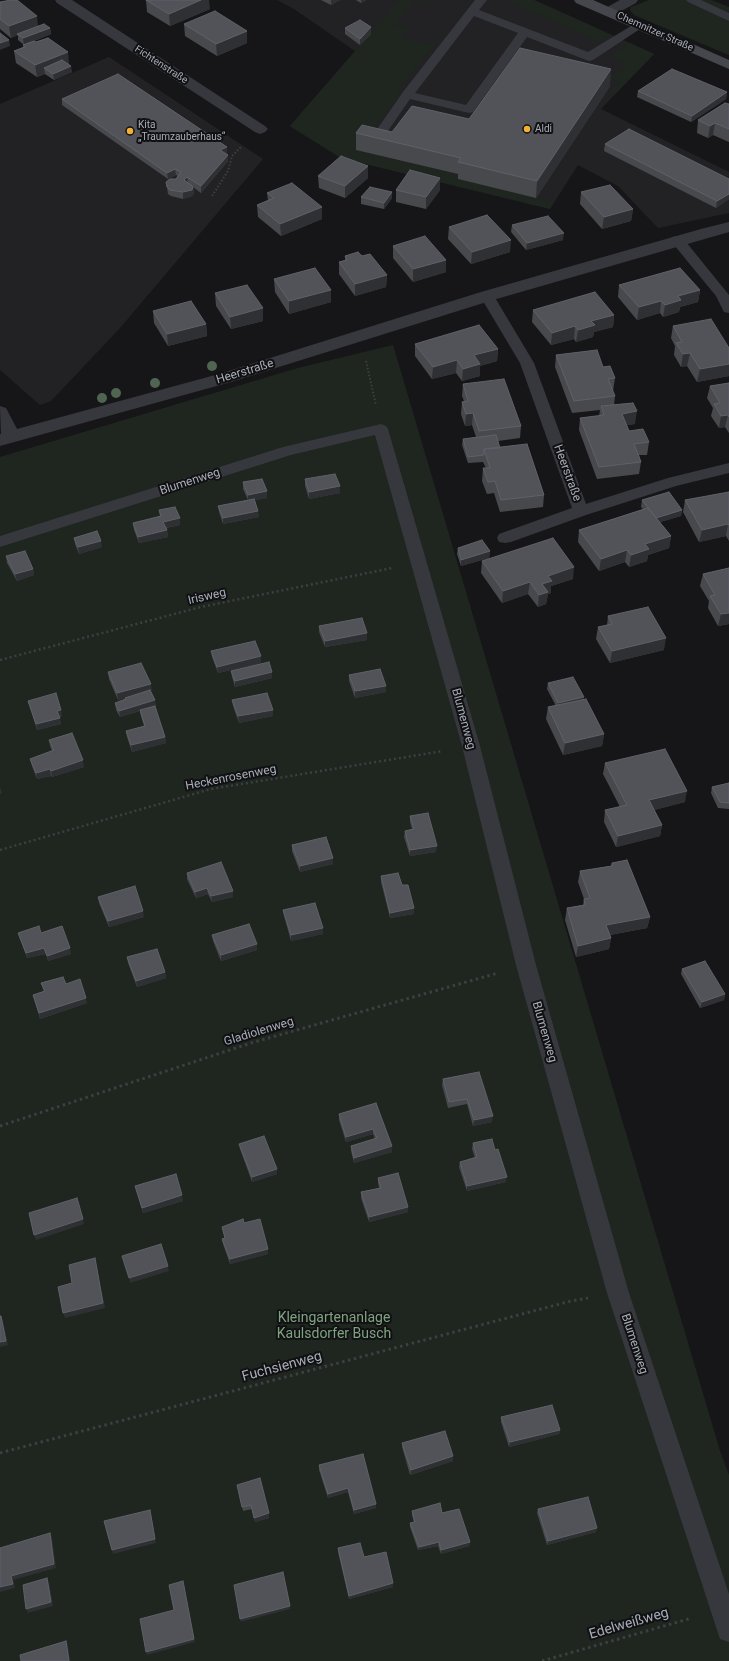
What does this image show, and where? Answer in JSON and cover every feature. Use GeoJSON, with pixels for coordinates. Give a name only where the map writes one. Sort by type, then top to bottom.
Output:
{"type":"FeatureCollection","features":[{"type":"Feature","properties":{"kind":"main road","name":"Chemnitzer Straße"},"geometry":{"type":"LineString","coordinates":[[581,0],[729,65]]}},
{"type":"Feature","properties":{"kind":"street","name":"Fichtenstraße"},"geometry":{"type":"LineString","coordinates":[[62,0],[260,129]]}},
{"type":"Feature","properties":{"kind":"street"},"geometry":{"type":"LineString","coordinates":[[609,12],[631,0]]}},
{"type":"Feature","properties":{"kind":"street","name":"Heerstraße"},"geometry":{"type":"LineString","coordinates":[[6,439],[218,381],[487,296],[677,240],[729,227]]}},
{"type":"Feature","properties":{"kind":"street"},"geometry":{"type":"LineString","coordinates":[[0,412],[6,439]]}},
{"type":"Feature","properties":{"kind":"lane"},"geometry":{"type":"LineString","coordinates":[[377,138],[481,0]]}},
{"type":"Feature","properties":{"kind":"lane"},"geometry":{"type":"LineString","coordinates":[[692,0],[729,17]]}},
{"type":"Feature","properties":{"kind":"lane"},"geometry":{"type":"LineString","coordinates":[[472,11],[589,57],[640,25]]}},
{"type":"Feature","properties":{"kind":"lane"},"geometry":{"type":"LineString","coordinates":[[408,95],[469,109],[525,31]]}},
{"type":"Feature","properties":{"kind":"lane"},"geometry":{"type":"LineString","coordinates":[[677,240],[722,295],[729,309]]}},
{"type":"Feature","properties":{"kind":"lane","name":"Heerstraße"},"geometry":{"type":"LineString","coordinates":[[487,296],[527,363],[580,511],[673,482],[729,468]]}},
{"type":"Feature","properties":{"kind":"lane","name":"Blumenweg"},"geometry":{"type":"LineString","coordinates":[[0,542],[288,451],[381,429],[471,746],[526,965],[618,1293],[729,1630]]}},
{"type":"Feature","properties":{"kind":"lane"},"geometry":{"type":"LineString","coordinates":[[505,538],[580,511]]}},
{"type":"Feature","properties":{"kind":"path"},"geometry":{"type":"LineString","coordinates":[[212,196],[228,171],[232,156],[251,136],[260,129]]}},
{"type":"Feature","properties":{"kind":"path"},"geometry":{"type":"LineString","coordinates":[[354,338],[365,358],[381,429]]}},
{"type":"Feature","properties":{"kind":"path","name":"Irisweg"},"geometry":{"type":"LineString","coordinates":[[0,660],[201,608],[371,571],[420,563]]}},
{"type":"Feature","properties":{"kind":"path","name":"Heckenrosenweg"},"geometry":{"type":"LineString","coordinates":[[0,850],[211,789],[471,746]]}},
{"type":"Feature","properties":{"kind":"path","name":"Gladiolenweg"},"geometry":{"type":"LineString","coordinates":[[0,1126],[251,1043],[526,965]]}},
{"type":"Feature","properties":{"kind":"path","name":"Fuchsienweg"},"geometry":{"type":"LineString","coordinates":[[0,1453],[563,1303],[618,1293]]}},
{"type":"Feature","properties":{"kind":"path","name":"Edelweißweg"},"geometry":{"type":"LineString","coordinates":[[542,1661],[660,1626],[722,1611]]}},
{"type":"Feature","properties":{"kind":"shaded area"},"geometry":{"type":"Polygon","coordinates":[[[277,0],[534,0],[654,54],[601,109],[729,172],[729,213],[658,228],[618,186],[578,165],[550,209],[341,158],[290,126],[355,51],[294,9],[277,0]]]}},
{"type":"Feature","properties":{"kind":"shaded area"},"geometry":{"type":"Polygon","coordinates":[[[109,57],[263,159],[120,328],[51,401],[40,405],[0,370],[0,104],[109,57]]]}},
{"type":"Feature","properties":{"kind":"green space"},"geometry":{"type":"Polygon","coordinates":[[[400,0],[414,0],[394,25],[408,29],[401,38],[434,45],[399,89],[399,97],[356,150],[461,175],[458,179],[553,202],[550,209],[341,158],[290,126],[400,0]]]}},
{"type":"Feature","properties":{"kind":"green space"},"geometry":{"type":"Polygon","coordinates":[[[414,0],[431,0],[429,3],[414,0]]]}},
{"type":"Feature","properties":{"kind":"green space"},"geometry":{"type":"Polygon","coordinates":[[[506,0],[534,0],[612,35],[596,44],[592,44],[596,40],[506,0]]]}},
{"type":"Feature","properties":{"kind":"green space"},"geometry":{"type":"Polygon","coordinates":[[[649,0],[711,0],[729,7],[729,55],[634,15],[630,10],[631,7],[649,0]]]}},
{"type":"Feature","properties":{"kind":"green space"},"geometry":{"type":"Polygon","coordinates":[[[630,43],[654,54],[615,94],[611,93],[619,81],[608,79],[609,77],[628,64],[615,58],[613,54],[630,43]]]}},
{"type":"Feature","properties":{"kind":"green space","name":"Kleingartenanlage Kaulsdorfer Busch"},"geometry":{"type":"Polygon","coordinates":[[[393,345],[720,1451],[729,1475],[729,1661],[0,1661],[0,457],[298,368],[393,345]]]}},
{"type":"Feature","properties":{"kind":"building"},"geometry":{"type":"Polygon","coordinates":[[[17,0],[37,16],[9,26],[0,19],[0,2],[17,0]]]}},
{"type":"Feature","properties":{"kind":"building"},"geometry":{"type":"Polygon","coordinates":[[[146,0],[201,0],[169,14],[146,0]]]}},
{"type":"Feature","properties":{"kind":"building"},"geometry":{"type":"Polygon","coordinates":[[[215,11],[247,31],[216,44],[184,24],[215,11]]]}},
{"type":"Feature","properties":{"kind":"building"},"geometry":{"type":"Polygon","coordinates":[[[360,20],[371,27],[360,39],[345,28],[360,20]]]}},
{"type":"Feature","properties":{"kind":"building"},"geometry":{"type":"Polygon","coordinates":[[[44,24],[50,28],[23,38],[17,34],[44,24]]]}},
{"type":"Feature","properties":{"kind":"building"},"geometry":{"type":"Polygon","coordinates":[[[0,33],[9,40],[0,43],[0,33]]]}},
{"type":"Feature","properties":{"kind":"building"},"geometry":{"type":"Polygon","coordinates":[[[48,38],[68,52],[35,65],[14,51],[25,47],[23,45],[48,38]]]}},
{"type":"Feature","properties":{"kind":"building","name":"Aldi"},"geometry":{"type":"Polygon","coordinates":[[[520,48],[611,69],[537,181],[458,162],[461,158],[356,133],[362,125],[392,132],[412,106],[469,119],[520,48]]]}},
{"type":"Feature","properties":{"kind":"building"},"geometry":{"type":"Polygon","coordinates":[[[62,60],[71,66],[53,74],[44,68],[62,60]]]}},
{"type":"Feature","properties":{"kind":"building"},"geometry":{"type":"Polygon","coordinates":[[[672,69],[727,92],[692,116],[638,91],[672,69]]]}},
{"type":"Feature","properties":{"kind":"building"},"geometry":{"type":"Polygon","coordinates":[[[118,74],[227,147],[220,150],[228,155],[201,186],[187,177],[184,180],[193,187],[192,190],[183,192],[170,190],[167,187],[166,182],[170,179],[176,179],[181,172],[175,169],[167,173],[62,99],[118,74]]]}},
{"type":"Feature","properties":{"kind":"building"},"geometry":{"type":"Polygon","coordinates":[[[725,103],[729,104],[729,129],[715,123],[710,126],[698,120],[725,103]]]}},
{"type":"Feature","properties":{"kind":"building"},"geometry":{"type":"Polygon","coordinates":[[[629,129],[729,179],[729,194],[717,201],[605,144],[629,129]]]}},
{"type":"Feature","properties":{"kind":"building"},"geometry":{"type":"Polygon","coordinates":[[[341,156],[368,166],[345,186],[318,176],[341,156]]]}},
{"type":"Feature","properties":{"kind":"building"},"geometry":{"type":"Polygon","coordinates":[[[410,170],[440,178],[426,197],[396,190],[410,170]]]}},
{"type":"Feature","properties":{"kind":"building"},"geometry":{"type":"Polygon","coordinates":[[[292,183],[322,207],[280,224],[257,205],[274,198],[267,193],[292,183]]]}},
{"type":"Feature","properties":{"kind":"building"},"geometry":{"type":"Polygon","coordinates":[[[610,185],[633,209],[604,217],[581,192],[610,185]]]}},
{"type":"Feature","properties":{"kind":"building"},"geometry":{"type":"Polygon","coordinates":[[[370,187],[392,192],[384,203],[361,197],[370,187]]]}},
{"type":"Feature","properties":{"kind":"building"},"geometry":{"type":"Polygon","coordinates":[[[487,215],[511,240],[472,252],[449,227],[487,215]]]}},
{"type":"Feature","properties":{"kind":"building"},"geometry":{"type":"Polygon","coordinates":[[[548,216],[564,233],[527,243],[512,225],[548,216]]]}},
{"type":"Feature","properties":{"kind":"building"},"geometry":{"type":"Polygon","coordinates":[[[425,236],[446,260],[413,269],[393,246],[425,236]]]}},
{"type":"Feature","properties":{"kind":"building"},"geometry":{"type":"Polygon","coordinates":[[[358,252],[362,256],[370,254],[387,275],[355,284],[339,262],[347,260],[345,256],[358,252]]]}},
{"type":"Feature","properties":{"kind":"building"},"geometry":{"type":"Polygon","coordinates":[[[315,268],[331,290],[289,301],[274,279],[315,268]]]}},
{"type":"Feature","properties":{"kind":"building"},"geometry":{"type":"Polygon","coordinates":[[[680,268],[700,290],[678,296],[681,300],[665,305],[661,301],[639,307],[619,285],[680,268]]]}},
{"type":"Feature","properties":{"kind":"building"},"geometry":{"type":"Polygon","coordinates":[[[247,285],[263,308],[230,317],[215,293],[247,285]]]}},
{"type":"Feature","properties":{"kind":"building"},"geometry":{"type":"Polygon","coordinates":[[[595,292],[614,315],[591,321],[595,325],[578,330],[575,326],[552,333],[533,310],[595,292]]]}},
{"type":"Feature","properties":{"kind":"building"},"geometry":{"type":"Polygon","coordinates":[[[191,301],[206,324],[167,334],[153,311],[191,301]]]}},
{"type":"Feature","properties":{"kind":"building"},"geometry":{"type":"Polygon","coordinates":[[[711,319],[729,348],[729,364],[700,369],[690,353],[683,354],[676,343],[682,342],[673,326],[711,319]]]}},
{"type":"Feature","properties":{"kind":"building"},"geometry":{"type":"Polygon","coordinates":[[[479,325],[498,349],[474,355],[480,364],[463,369],[457,360],[433,367],[415,344],[479,325]]]}},
{"type":"Feature","properties":{"kind":"building"},"geometry":{"type":"Polygon","coordinates":[[[597,350],[603,367],[610,366],[615,378],[608,379],[615,396],[574,401],[556,355],[597,350]]]}},
{"type":"Feature","properties":{"kind":"building"},"geometry":{"type":"Polygon","coordinates":[[[504,379],[521,426],[479,431],[473,413],[466,414],[462,402],[468,401],[463,384],[504,379]]]}},
{"type":"Feature","properties":{"kind":"building"},"geometry":{"type":"Polygon","coordinates":[[[729,383],[729,417],[728,415],[721,416],[714,404],[720,403],[710,386],[729,383]]]}},
{"type":"Feature","properties":{"kind":"building"},"geometry":{"type":"Polygon","coordinates":[[[633,403],[637,411],[622,414],[629,431],[643,429],[649,442],[634,444],[641,462],[599,467],[580,418],[604,415],[601,406],[633,403]]]}},
{"type":"Feature","properties":{"kind":"building"},"geometry":{"type":"Polygon","coordinates":[[[496,435],[500,448],[484,449],[484,455],[468,457],[463,439],[496,435]]]}},
{"type":"Feature","properties":{"kind":"building"},"geometry":{"type":"Polygon","coordinates":[[[527,444],[544,495],[501,500],[495,481],[488,482],[483,468],[490,468],[484,449],[527,444]]]}},
{"type":"Feature","properties":{"kind":"building"},"geometry":{"type":"Polygon","coordinates":[[[335,474],[340,486],[309,492],[305,479],[335,474]]]}},
{"type":"Feature","properties":{"kind":"building"},"geometry":{"type":"Polygon","coordinates":[[[262,479],[267,491],[248,495],[243,482],[262,479]]]}},
{"type":"Feature","properties":{"kind":"building"},"geometry":{"type":"Polygon","coordinates":[[[669,492],[682,510],[656,518],[642,500],[669,492]]]}},
{"type":"Feature","properties":{"kind":"building"},"geometry":{"type":"Polygon","coordinates":[[[729,492],[729,525],[702,530],[685,500],[729,492]]]}},
{"type":"Feature","properties":{"kind":"building"},"geometry":{"type":"Polygon","coordinates":[[[254,499],[258,511],[223,518],[218,506],[254,499]]]}},
{"type":"Feature","properties":{"kind":"building"},"geometry":{"type":"Polygon","coordinates":[[[175,507],[180,518],[163,522],[167,530],[138,537],[133,523],[161,516],[159,510],[175,507]]]}},
{"type":"Feature","properties":{"kind":"building"},"geometry":{"type":"Polygon","coordinates":[[[648,508],[671,536],[645,544],[649,549],[631,555],[627,550],[601,559],[579,530],[648,508]]]}},
{"type":"Feature","properties":{"kind":"building"},"geometry":{"type":"Polygon","coordinates":[[[97,531],[101,541],[78,547],[74,538],[97,531]]]}},
{"type":"Feature","properties":{"kind":"building"},"geometry":{"type":"Polygon","coordinates":[[[553,538],[574,567],[548,576],[552,581],[542,584],[548,592],[539,595],[530,582],[503,591],[482,561],[553,538]]]}},
{"type":"Feature","properties":{"kind":"building"},"geometry":{"type":"Polygon","coordinates":[[[482,540],[490,551],[461,560],[458,548],[482,540]]]}},
{"type":"Feature","properties":{"kind":"building"},"geometry":{"type":"Polygon","coordinates":[[[25,551],[33,569],[15,574],[6,556],[25,551]]]}},
{"type":"Feature","properties":{"kind":"building"},"geometry":{"type":"Polygon","coordinates":[[[729,568],[729,613],[721,614],[710,596],[715,595],[703,574],[729,568]]]}},
{"type":"Feature","properties":{"kind":"building"},"geometry":{"type":"Polygon","coordinates":[[[648,607],[666,638],[612,651],[598,627],[612,624],[608,616],[648,607]]]}},
{"type":"Feature","properties":{"kind":"building"},"geometry":{"type":"Polygon","coordinates":[[[362,618],[367,633],[325,641],[319,626],[362,618]]]}},
{"type":"Feature","properties":{"kind":"building"},"geometry":{"type":"Polygon","coordinates":[[[255,641],[261,656],[217,667],[211,651],[255,641]]]}},
{"type":"Feature","properties":{"kind":"building"},"geometry":{"type":"Polygon","coordinates":[[[269,662],[272,672],[235,681],[231,671],[269,662]]]}},
{"type":"Feature","properties":{"kind":"building"},"geometry":{"type":"Polygon","coordinates":[[[141,663],[151,684],[117,693],[108,672],[141,663]]]}},
{"type":"Feature","properties":{"kind":"building"},"geometry":{"type":"Polygon","coordinates":[[[380,669],[386,686],[355,691],[349,675],[380,669]]]}},
{"type":"Feature","properties":{"kind":"building"},"geometry":{"type":"Polygon","coordinates":[[[573,677],[584,697],[558,703],[548,683],[573,677]]]}},
{"type":"Feature","properties":{"kind":"building"},"geometry":{"type":"Polygon","coordinates":[[[150,690],[155,700],[119,711],[115,703],[126,699],[125,698],[150,690]]]}},
{"type":"Feature","properties":{"kind":"building"},"geometry":{"type":"Polygon","coordinates":[[[56,693],[61,710],[57,711],[60,718],[36,724],[28,701],[56,693]]]}},
{"type":"Feature","properties":{"kind":"building"},"geometry":{"type":"Polygon","coordinates":[[[267,693],[273,710],[238,716],[232,700],[267,693]]]}},
{"type":"Feature","properties":{"kind":"building"},"geometry":{"type":"Polygon","coordinates":[[[586,699],[604,734],[565,743],[548,707],[586,699]]]}},
{"type":"Feature","properties":{"kind":"building"},"geometry":{"type":"Polygon","coordinates":[[[155,706],[165,737],[131,745],[126,731],[145,726],[140,710],[155,706]]]}},
{"type":"Feature","properties":{"kind":"building"},"geometry":{"type":"Polygon","coordinates":[[[72,733],[83,760],[51,771],[50,769],[36,773],[30,759],[54,750],[49,740],[72,733]]]}},
{"type":"Feature","properties":{"kind":"building"},"geometry":{"type":"Polygon","coordinates":[[[665,749],[687,791],[649,800],[662,825],[618,836],[605,810],[627,805],[605,763],[665,749]]]}},
{"type":"Feature","properties":{"kind":"building"},"geometry":{"type":"Polygon","coordinates":[[[729,783],[729,803],[720,802],[712,787],[729,783]]]}},
{"type":"Feature","properties":{"kind":"building"},"geometry":{"type":"Polygon","coordinates":[[[428,813],[437,846],[410,850],[405,831],[414,829],[410,816],[428,813]]]}},
{"type":"Feature","properties":{"kind":"building"},"geometry":{"type":"Polygon","coordinates":[[[326,837],[333,858],[300,866],[292,845],[326,837]]]}},
{"type":"Feature","properties":{"kind":"building"},"geometry":{"type":"Polygon","coordinates":[[[627,860],[650,917],[606,925],[611,938],[578,946],[567,908],[585,905],[584,899],[590,898],[580,871],[612,866],[612,863],[627,860]]]}},
{"type":"Feature","properties":{"kind":"building"},"geometry":{"type":"Polygon","coordinates":[[[221,862],[233,891],[211,896],[207,888],[195,892],[187,873],[221,862]]]}},
{"type":"Feature","properties":{"kind":"building"},"geometry":{"type":"Polygon","coordinates":[[[398,873],[402,885],[408,885],[414,908],[390,913],[381,876],[398,873]]]}},
{"type":"Feature","properties":{"kind":"building"},"geometry":{"type":"Polygon","coordinates":[[[135,886],[143,911],[108,921],[98,897],[135,886]]]}},
{"type":"Feature","properties":{"kind":"building"},"geometry":{"type":"Polygon","coordinates":[[[315,903],[323,928],[291,935],[283,910],[315,903]]]}},
{"type":"Feature","properties":{"kind":"building"},"geometry":{"type":"Polygon","coordinates":[[[249,924],[257,944],[221,955],[212,935],[249,924]]]}},
{"type":"Feature","properties":{"kind":"building"},"geometry":{"type":"Polygon","coordinates":[[[39,926],[41,933],[62,926],[70,948],[47,956],[44,948],[26,953],[18,933],[39,926]]]}},
{"type":"Feature","properties":{"kind":"building"},"geometry":{"type":"Polygon","coordinates":[[[157,949],[165,972],[136,981],[127,957],[157,949]]]}},
{"type":"Feature","properties":{"kind":"building"},"geometry":{"type":"Polygon","coordinates":[[[705,961],[725,994],[702,1002],[682,969],[705,961]]]}},
{"type":"Feature","properties":{"kind":"building"},"geometry":{"type":"Polygon","coordinates":[[[63,977],[66,984],[80,979],[86,998],[39,1013],[33,995],[45,991],[41,983],[63,977]]]}},
{"type":"Feature","properties":{"kind":"building"},"geometry":{"type":"Polygon","coordinates":[[[479,1072],[493,1116],[474,1120],[467,1099],[449,1102],[443,1079],[479,1072]]]}},
{"type":"Feature","properties":{"kind":"building"},"geometry":{"type":"Polygon","coordinates":[[[376,1103],[392,1146],[354,1158],[351,1146],[377,1138],[373,1129],[346,1137],[339,1114],[376,1103]]]}},
{"type":"Feature","properties":{"kind":"building"},"geometry":{"type":"Polygon","coordinates":[[[264,1136],[277,1169],[252,1177],[239,1144],[264,1136]]]}},
{"type":"Feature","properties":{"kind":"building"},"geometry":{"type":"Polygon","coordinates":[[[492,1139],[495,1150],[498,1149],[507,1177],[467,1186],[460,1162],[477,1157],[473,1143],[492,1139]]]}},
{"type":"Feature","properties":{"kind":"building"},"geometry":{"type":"Polygon","coordinates":[[[398,1173],[408,1207],[369,1217],[361,1192],[381,1188],[378,1178],[398,1173]]]}},
{"type":"Feature","properties":{"kind":"building"},"geometry":{"type":"Polygon","coordinates":[[[176,1174],[182,1195],[142,1208],[135,1186],[176,1174]]]}},
{"type":"Feature","properties":{"kind":"building"},"geometry":{"type":"Polygon","coordinates":[[[77,1198],[83,1219],[34,1235],[29,1213],[77,1198]]]}},
{"type":"Feature","properties":{"kind":"building"},"geometry":{"type":"Polygon","coordinates":[[[243,1219],[244,1223],[260,1219],[268,1249],[230,1259],[222,1239],[225,1238],[222,1227],[243,1219]]]}},
{"type":"Feature","properties":{"kind":"building"},"geometry":{"type":"Polygon","coordinates":[[[161,1244],[168,1266],[129,1278],[122,1256],[161,1244]]]}},
{"type":"Feature","properties":{"kind":"building"},"geometry":{"type":"Polygon","coordinates":[[[95,1258],[103,1303],[63,1313],[58,1287],[72,1283],[69,1265],[95,1258]]]}},
{"type":"Feature","properties":{"kind":"building"},"geometry":{"type":"Polygon","coordinates":[[[0,1316],[6,1341],[0,1342],[0,1316]]]}},
{"type":"Feature","properties":{"kind":"building"},"geometry":{"type":"Polygon","coordinates":[[[552,1405],[560,1430],[510,1442],[501,1417],[552,1405]]]}},
{"type":"Feature","properties":{"kind":"building"},"geometry":{"type":"Polygon","coordinates":[[[445,1431],[453,1456],[411,1470],[402,1443],[445,1431]]]}},
{"type":"Feature","properties":{"kind":"building"},"geometry":{"type":"Polygon","coordinates":[[[363,1454],[376,1504],[354,1510],[348,1488],[328,1494],[319,1465],[363,1454]]]}},
{"type":"Feature","properties":{"kind":"building"},"geometry":{"type":"Polygon","coordinates":[[[260,1478],[269,1513],[254,1518],[251,1505],[242,1507],[237,1485],[260,1478]]]}},
{"type":"Feature","properties":{"kind":"building"},"geometry":{"type":"Polygon","coordinates":[[[588,1497],[597,1528],[548,1541],[538,1509],[588,1497]]]}},
{"type":"Feature","properties":{"kind":"building"},"geometry":{"type":"Polygon","coordinates":[[[440,1503],[442,1513],[459,1509],[470,1542],[441,1550],[439,1542],[419,1547],[410,1523],[415,1522],[412,1511],[440,1503]]]}},
{"type":"Feature","properties":{"kind":"building"},"geometry":{"type":"Polygon","coordinates":[[[150,1510],[155,1539],[112,1550],[104,1521],[150,1510]]]}},
{"type":"Feature","properties":{"kind":"building"},"geometry":{"type":"Polygon","coordinates":[[[50,1533],[54,1564],[11,1576],[13,1584],[0,1587],[0,1548],[50,1533]]]}},
{"type":"Feature","properties":{"kind":"building"},"geometry":{"type":"Polygon","coordinates":[[[360,1543],[364,1557],[386,1552],[393,1583],[349,1596],[338,1548],[360,1543]]]}},
{"type":"Feature","properties":{"kind":"building"},"geometry":{"type":"Polygon","coordinates":[[[283,1572],[290,1606],[240,1619],[234,1585],[283,1572]]]}},
{"type":"Feature","properties":{"kind":"building"},"geometry":{"type":"Polygon","coordinates":[[[47,1578],[51,1602],[26,1609],[23,1585],[47,1578]]]}},
{"type":"Feature","properties":{"kind":"building"},"geometry":{"type":"Polygon","coordinates":[[[183,1581],[194,1639],[146,1652],[140,1619],[174,1610],[169,1585],[183,1581]]]}},
{"type":"Feature","properties":{"kind":"building"},"geometry":{"type":"Polygon","coordinates":[[[66,1641],[69,1661],[21,1661],[20,1655],[66,1641]]]}},
{"type":"Feature","properties":{"kind":"place","name":"Aldi"},"geometry":{"type":"Point","coordinates":[527,129]}},
{"type":"Feature","properties":{"kind":"place","name":"Kita „Traumzauberhaus“"},"geometry":{"type":"Point","coordinates":[130,131]}}]}
